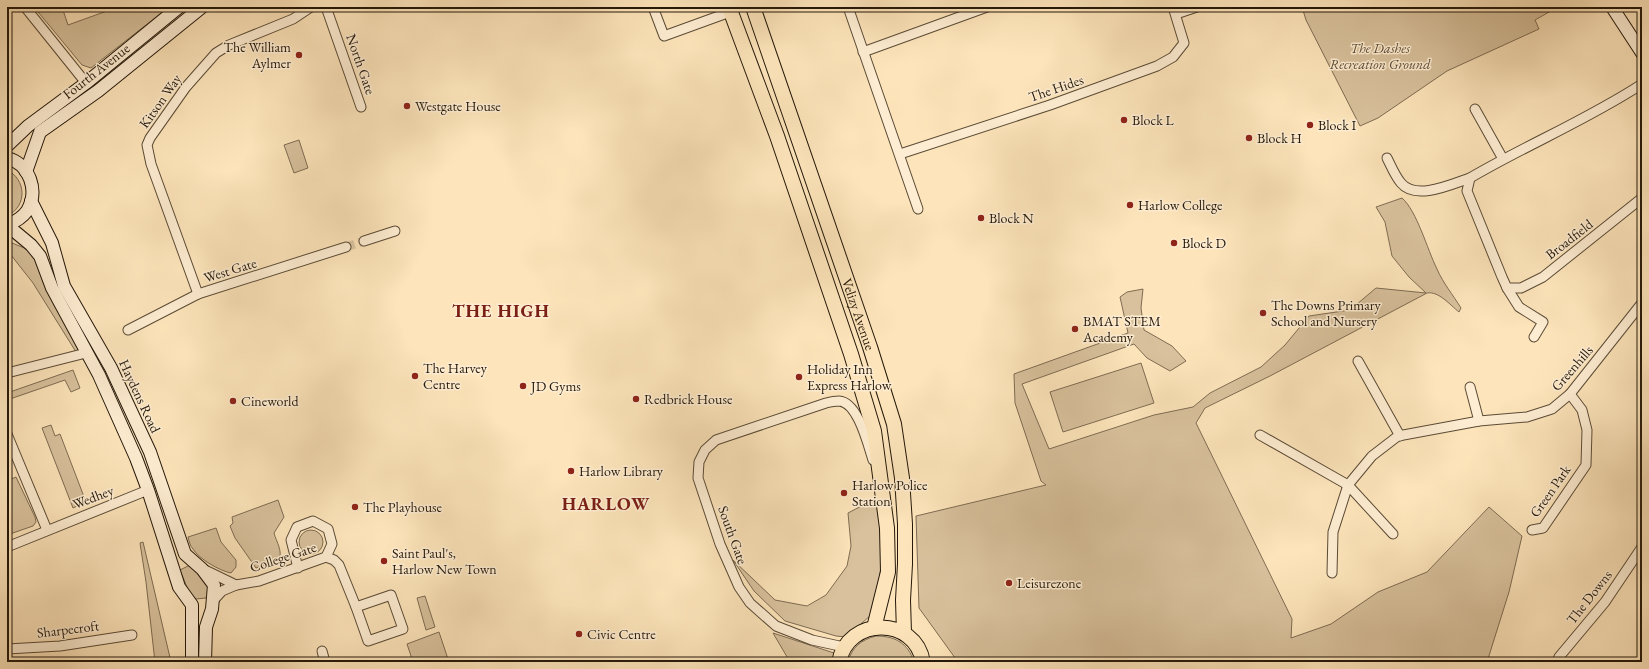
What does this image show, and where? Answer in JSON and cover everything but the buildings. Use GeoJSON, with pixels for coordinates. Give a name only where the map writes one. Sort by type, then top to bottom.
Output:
{"type":"FeatureCollection","features":[{"type":"Feature","properties":{"kind":"main road","name":"Velizy Avenue"},"geometry":{"type":"LineString","coordinates":[[753,7],[870,347],[894,424],[902,478],[905,524],[903,600],[904,633]]}},
{"type":"Feature","properties":{"kind":"main road","name":"Velizy Avenue"},"geometry":{"type":"LineString","coordinates":[[729,9],[777,136],[851,354],[874,431],[887,528],[888,572],[874,628]]}},
{"type":"Feature","properties":{"kind":"main road"},"geometry":{"type":"LineString","coordinates":[[839,662],[844,648],[857,634],[874,628],[888,627],[904,633],[912,640],[919,649],[923,662]]}},
{"type":"Feature","properties":{"kind":"street"},"geometry":{"type":"LineString","coordinates":[[25,7],[86,83]]}},
{"type":"Feature","properties":{"kind":"street","name":"Fourth Avenue"},"geometry":{"type":"LineString","coordinates":[[7,146],[28,126],[86,83],[179,7]]}},
{"type":"Feature","properties":{"kind":"street","name":"Fourth Avenue"},"geometry":{"type":"LineString","coordinates":[[26,172],[40,132],[98,91],[202,7]]}},
{"type":"Feature","properties":{"kind":"street","name":"Kitson Way"},"geometry":{"type":"LineString","coordinates":[[198,294],[151,164],[147,145],[150,138],[186,87],[216,53],[229,45],[293,19],[311,7]]}},
{"type":"Feature","properties":{"kind":"street","name":"North Gate"},"geometry":{"type":"LineString","coordinates":[[326,7],[361,107]]}},
{"type":"Feature","properties":{"kind":"street"},"geometry":{"type":"LineString","coordinates":[[653,7],[664,36],[729,9]]}},
{"type":"Feature","properties":{"kind":"street"},"geometry":{"type":"LineString","coordinates":[[848,7],[918,209]]}},
{"type":"Feature","properties":{"kind":"street"},"geometry":{"type":"LineString","coordinates":[[864,52],[987,7]]}},
{"type":"Feature","properties":{"kind":"street","name":"The Hides"},"geometry":{"type":"LineString","coordinates":[[900,154],[1050,105],[1157,66],[1173,57],[1184,43],[1174,10],[1197,7]]}},
{"type":"Feature","properties":{"kind":"street"},"geometry":{"type":"LineString","coordinates":[[1612,7],[1640,46]]}},
{"type":"Feature","properties":{"kind":"street"},"geometry":{"type":"LineString","coordinates":[[1387,158],[1401,184],[1412,191],[1432,191],[1470,178],[1503,159],[1613,103],[1642,84]]}},
{"type":"Feature","properties":{"kind":"street"},"geometry":{"type":"LineString","coordinates":[[1475,109],[1503,159]]}},
{"type":"Feature","properties":{"kind":"street"},"geometry":{"type":"LineString","coordinates":[[7,158],[20,164],[31,181],[33,191],[31,201],[26,212],[18,220],[7,225]]}},
{"type":"Feature","properties":{"kind":"street"},"geometry":{"type":"LineString","coordinates":[[1470,178],[1468,191],[1507,288],[1519,307],[1543,322],[1534,337]]}},
{"type":"Feature","properties":{"kind":"street","name":"Broadfield"},"geometry":{"type":"LineString","coordinates":[[1507,288],[1521,288],[1543,278],[1642,198]]}},
{"type":"Feature","properties":{"kind":"street","name":"Haydens Road"},"geometry":{"type":"LineString","coordinates":[[31,201],[52,243],[64,286],[111,368],[150,452],[185,554],[202,569],[214,585],[212,602],[206,627],[204,662]]}},
{"type":"Feature","properties":{"kind":"street","name":"Haydens Road"},"geometry":{"type":"LineString","coordinates":[[7,225],[31,245],[40,256],[52,288],[98,375],[148,490],[179,587],[192,606]]}},
{"type":"Feature","properties":{"kind":"street"},"geometry":{"type":"LineString","coordinates":[[364,241],[395,231]]}},
{"type":"Feature","properties":{"kind":"street","name":"West Gate"},"geometry":{"type":"LineString","coordinates":[[128,330],[198,294],[346,247]]}},
{"type":"Feature","properties":{"kind":"street","name":"Greenhills"},"geometry":{"type":"LineString","coordinates":[[1332,573],[1333,532],[1348,485],[1372,456],[1398,436],[1479,421],[1527,417],[1552,409],[1570,394],[1642,303]]}},
{"type":"Feature","properties":{"kind":"street"},"geometry":{"type":"LineString","coordinates":[[7,373],[86,353]]}},
{"type":"Feature","properties":{"kind":"street"},"geometry":{"type":"LineString","coordinates":[[1358,361],[1400,436]]}},
{"type":"Feature","properties":{"kind":"street"},"geometry":{"type":"LineString","coordinates":[[1470,387],[1479,421]]}},
{"type":"Feature","properties":{"kind":"street","name":"Green Park"},"geometry":{"type":"LineString","coordinates":[[1532,530],[1543,528],[1586,465],[1587,430],[1582,410],[1570,394]]}},
{"type":"Feature","properties":{"kind":"street","name":"South Gate"},"geometry":{"type":"LineString","coordinates":[[844,648],[812,640],[776,626],[750,603],[739,587],[727,561],[698,478],[699,462],[705,450],[716,440],[826,403],[839,401],[846,404],[854,411],[863,431],[880,482]]}},
{"type":"Feature","properties":{"kind":"street"},"geometry":{"type":"LineString","coordinates":[[7,434],[47,530]]}},
{"type":"Feature","properties":{"kind":"street"},"geometry":{"type":"LineString","coordinates":[[1260,435],[1348,485],[1393,534]]}},
{"type":"Feature","properties":{"kind":"street","name":"Wedhey"},"geometry":{"type":"LineString","coordinates":[[7,547],[148,490]]}},
{"type":"Feature","properties":{"kind":"street"},"geometry":{"type":"LineString","coordinates":[[298,568],[292,540],[297,527],[313,521],[328,529],[332,544],[326,557]]}},
{"type":"Feature","properties":{"kind":"street","name":"The Downs"},"geometry":{"type":"LineString","coordinates":[[1557,662],[1559,657],[1606,602],[1642,548]]}},
{"type":"Feature","properties":{"kind":"street","name":"College Gate"},"geometry":{"type":"LineString","coordinates":[[212,602],[222,591],[236,585],[259,581],[326,557],[334,560],[339,565],[368,641],[403,629],[391,595],[356,607]]}},
{"type":"Feature","properties":{"kind":"street","name":"College Gate"},"geometry":{"type":"LineString","coordinates":[[202,569],[236,585]]}},
{"type":"Feature","properties":{"kind":"street"},"geometry":{"type":"LineString","coordinates":[[192,662],[192,606],[203,606],[212,602]]}},
{"type":"Feature","properties":{"kind":"street","name":"Sharpecroft"},"geometry":{"type":"LineString","coordinates":[[7,649],[60,646],[132,635]]}},
{"type":"Feature","properties":{"kind":"street"},"geometry":{"type":"LineString","coordinates":[[322,651],[325,662]]}},
{"type":"Feature","properties":{"kind":"green space"},"geometry":{"type":"Polygon","coordinates":[[[34,7],[62,7],[68,25],[118,7],[169,7],[91,68],[82,65],[34,7]]]}},
{"type":"Feature","properties":{"kind":"green space","name":"The Dashes Recreation Ground"},"geometry":{"type":"Polygon","coordinates":[[[1302,7],[1558,7],[1535,20],[1539,29],[1447,71],[1378,118],[1360,126],[1306,20],[1302,7]]]}},
{"type":"Feature","properties":{"kind":"green space"},"geometry":{"type":"Polygon","coordinates":[[[299,140],[308,168],[294,173],[284,145],[299,140]]]}},
{"type":"Feature","properties":{"kind":"green space"},"geometry":{"type":"Polygon","coordinates":[[[7,170],[18,180],[22,193],[19,206],[14,212],[7,216],[7,170]]]}},
{"type":"Feature","properties":{"kind":"green space"},"geometry":{"type":"Polygon","coordinates":[[[1402,198],[1417,221],[1439,274],[1461,308],[1459,312],[1440,296],[1427,293],[1270,376],[1205,408],[1196,423],[1292,619],[1291,638],[1331,624],[1378,592],[1427,572],[1489,507],[1522,536],[1509,592],[1487,662],[958,662],[919,608],[916,516],[1046,485],[1041,481],[1015,403],[1014,374],[1128,333],[1120,297],[1127,292],[1143,289],[1141,308],[1144,330],[1172,346],[1186,361],[1170,371],[1147,358],[1134,344],[1022,384],[1049,449],[1154,415],[1193,407],[1210,393],[1261,367],[1285,345],[1309,316],[1350,310],[1376,288],[1426,293],[1409,277],[1392,256],[1385,222],[1376,207],[1402,198]]]}},
{"type":"Feature","properties":{"kind":"green space"},"geometry":{"type":"Polygon","coordinates":[[[7,241],[27,249],[38,260],[80,351],[76,352],[33,283],[7,250],[7,241]]]}},
{"type":"Feature","properties":{"kind":"green space"},"geometry":{"type":"Polygon","coordinates":[[[1141,363],[1154,403],[1063,432],[1050,392],[1141,363]]]}},
{"type":"Feature","properties":{"kind":"green space"},"geometry":{"type":"Polygon","coordinates":[[[73,370],[80,388],[71,392],[65,380],[7,400],[7,393],[73,370]]]}},
{"type":"Feature","properties":{"kind":"green space"},"geometry":{"type":"Polygon","coordinates":[[[51,425],[55,436],[60,434],[86,502],[73,508],[42,428],[51,425]]]}},
{"type":"Feature","properties":{"kind":"green space"},"geometry":{"type":"Polygon","coordinates":[[[16,477],[36,522],[33,526],[7,535],[7,481],[16,477]]]}},
{"type":"Feature","properties":{"kind":"green space"},"geometry":{"type":"Polygon","coordinates":[[[881,499],[883,552],[876,602],[871,615],[846,637],[836,636],[785,621],[754,591],[733,560],[775,600],[807,606],[826,595],[847,566],[851,546],[848,513],[873,500],[881,499]]]}},
{"type":"Feature","properties":{"kind":"green space"},"geometry":{"type":"Polygon","coordinates":[[[278,500],[284,517],[274,533],[280,550],[280,557],[278,560],[256,568],[235,538],[230,526],[233,523],[232,517],[278,500]]]}},
{"type":"Feature","properties":{"kind":"green space"},"geometry":{"type":"Polygon","coordinates":[[[216,528],[221,542],[236,560],[236,567],[231,573],[221,570],[200,557],[192,548],[188,537],[216,528]]]}},
{"type":"Feature","properties":{"kind":"green space"},"geometry":{"type":"Polygon","coordinates":[[[311,530],[316,531],[322,537],[322,547],[316,553],[311,554],[306,553],[300,547],[299,542],[300,537],[306,531],[311,530]]]}},
{"type":"Feature","properties":{"kind":"green space"},"geometry":{"type":"Polygon","coordinates":[[[143,542],[171,662],[155,662],[140,543],[143,542]]]}},
{"type":"Feature","properties":{"kind":"green space"},"geometry":{"type":"Polygon","coordinates":[[[190,565],[207,580],[210,590],[206,598],[196,599],[189,592],[180,570],[190,565]]]}},
{"type":"Feature","properties":{"kind":"green space"},"geometry":{"type":"Polygon","coordinates":[[[425,596],[435,627],[426,630],[417,598],[425,596]]]}},
{"type":"Feature","properties":{"kind":"green space"},"geometry":{"type":"Polygon","coordinates":[[[439,632],[449,662],[413,662],[407,644],[439,632]]]}},
{"type":"Feature","properties":{"kind":"green space"},"geometry":{"type":"Polygon","coordinates":[[[773,633],[834,653],[833,662],[790,662],[773,633]]]}},
{"type":"Feature","properties":{"kind":"green space"},"geometry":{"type":"Polygon","coordinates":[[[876,636],[889,637],[900,642],[908,650],[914,662],[848,662],[852,652],[858,645],[876,636]]]}},
{"type":"Feature","properties":{"kind":"tunnel"},"geometry":{"type":"LineString","coordinates":[[346,247],[364,241]]}},
{"type":"Feature","properties":{"kind":"place","name":"The William Aylmer"},"geometry":{"type":"Point","coordinates":[299,55]}},
{"type":"Feature","properties":{"kind":"place","name":"Westgate House"},"geometry":{"type":"Point","coordinates":[407,106]}},
{"type":"Feature","properties":{"kind":"place","name":"Block L"},"geometry":{"type":"Point","coordinates":[1124,120]}},
{"type":"Feature","properties":{"kind":"place","name":"Block I"},"geometry":{"type":"Point","coordinates":[1310,125]}},
{"type":"Feature","properties":{"kind":"place","name":"Block H"},"geometry":{"type":"Point","coordinates":[1249,138]}},
{"type":"Feature","properties":{"kind":"place","name":"Harlow College"},"geometry":{"type":"Point","coordinates":[1130,205]}},
{"type":"Feature","properties":{"kind":"place","name":"Block N"},"geometry":{"type":"Point","coordinates":[981,218]}},
{"type":"Feature","properties":{"kind":"place","name":"Block D"},"geometry":{"type":"Point","coordinates":[1174,243]}},
{"type":"Feature","properties":{"kind":"place","name":"The Downs Primary School and Nursery"},"geometry":{"type":"Point","coordinates":[1263,313]}},
{"type":"Feature","properties":{"kind":"place","name":"BMAT STEM Academy"},"geometry":{"type":"Point","coordinates":[1075,329]}},
{"type":"Feature","properties":{"kind":"place","name":"The Harvey Centre"},"geometry":{"type":"Point","coordinates":[415,376]}},
{"type":"Feature","properties":{"kind":"place","name":"Holiday Inn Express Harlow"},"geometry":{"type":"Point","coordinates":[799,377]}},
{"type":"Feature","properties":{"kind":"place","name":"JD Gyms"},"geometry":{"type":"Point","coordinates":[523,386]}},
{"type":"Feature","properties":{"kind":"place","name":"Redbrick House"},"geometry":{"type":"Point","coordinates":[636,399]}},
{"type":"Feature","properties":{"kind":"place","name":"Cineworld"},"geometry":{"type":"Point","coordinates":[233,401]}},
{"type":"Feature","properties":{"kind":"place","name":"Harlow Library"},"geometry":{"type":"Point","coordinates":[571,471]}},
{"type":"Feature","properties":{"kind":"place","name":"Harlow Police Station"},"geometry":{"type":"Point","coordinates":[844,493]}},
{"type":"Feature","properties":{"kind":"place","name":"The Playhouse"},"geometry":{"type":"Point","coordinates":[355,507]}},
{"type":"Feature","properties":{"kind":"place","name":"Saint Paul's, Harlow New Town"},"geometry":{"type":"Point","coordinates":[384,561]}},
{"type":"Feature","properties":{"kind":"place","name":"Leisurezone"},"geometry":{"type":"Point","coordinates":[1009,583]}},
{"type":"Feature","properties":{"kind":"place","name":"Civic Centre"},"geometry":{"type":"Point","coordinates":[579,634]}},
{"type":"Feature","properties":{"kind":"district","name":"THE HIGH"},"geometry":{"type":"Point","coordinates":[501,311]}},
{"type":"Feature","properties":{"kind":"district","name":"HARLOW"},"geometry":{"type":"Point","coordinates":[606,504]}}]}
